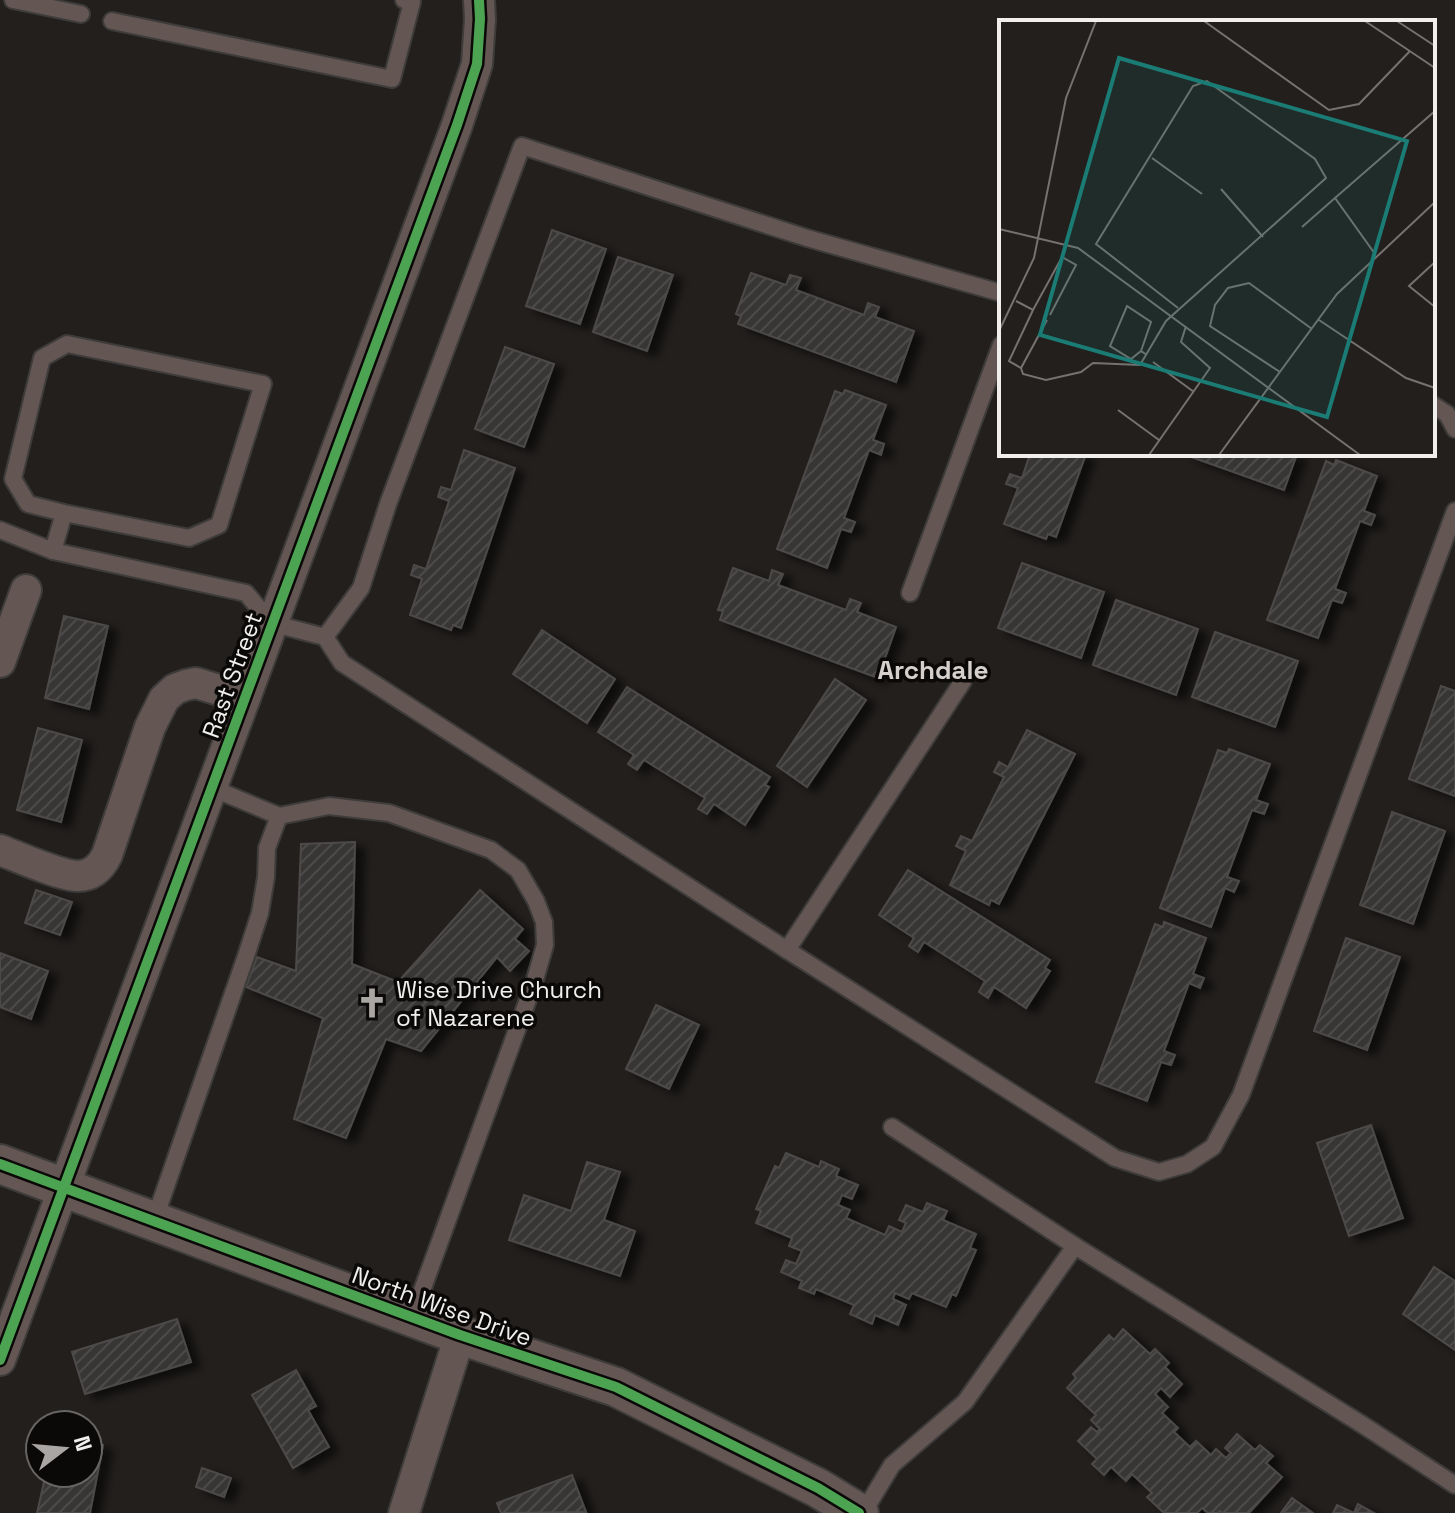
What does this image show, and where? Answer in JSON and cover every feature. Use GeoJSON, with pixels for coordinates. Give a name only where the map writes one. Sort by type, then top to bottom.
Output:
{"type":"FeatureCollection","features":[{"type":"Feature","properties":{"kind":"street","name":"Rast Street"},"geometry":{"type":"LineString","coordinates":[[0,1360],[457,125],[477,64],[479,0]]}},
{"type":"Feature","properties":{"kind":"street"},"geometry":{"type":"LineString","coordinates":[[0,662],[26,590]]}},
{"type":"Feature","properties":{"kind":"street"},"geometry":{"type":"LineString","coordinates":[[0,850],[62,873],[79,876],[94,872],[107,855],[150,727],[164,699],[175,689],[196,683],[245,698]]}},
{"type":"Feature","properties":{"kind":"street","name":"North Wise Drive"},"geometry":{"type":"LineString","coordinates":[[0,1164],[412,1318],[616,1387],[818,1488],[861,1513]]}},
{"type":"Feature","properties":{"kind":"street"},"geometry":{"type":"LineString","coordinates":[[404,1513],[460,1335]]}},
{"type":"Feature","properties":{"kind":"lane"},"geometry":{"type":"LineString","coordinates":[[13,0],[81,14]]}},
{"type":"Feature","properties":{"kind":"lane"},"geometry":{"type":"LineString","coordinates":[[112,21],[392,79],[412,2],[404,0]]}},
{"type":"Feature","properties":{"kind":"lane"},"geometry":{"type":"LineString","coordinates":[[325,637],[361,588],[388,504],[522,146],[807,238],[999,292]]}},
{"type":"Feature","properties":{"kind":"lane"},"geometry":{"type":"LineString","coordinates":[[67,344],[263,384],[219,525],[189,538],[64,513],[28,504],[13,479],[42,358],[67,344]]}},
{"type":"Feature","properties":{"kind":"lane"},"geometry":{"type":"LineString","coordinates":[[910,593],[999,350]]}},
{"type":"Feature","properties":{"kind":"lane"},"geometry":{"type":"LineString","coordinates":[[1435,406],[1447,414],[1455,429]]}},
{"type":"Feature","properties":{"kind":"lane"},"geometry":{"type":"LineString","coordinates":[[0,530],[53,551],[246,593],[271,623],[325,637],[342,663],[787,950],[1115,1158],[1159,1172],[1187,1164],[1213,1147],[1241,1095],[1455,511]]}},
{"type":"Feature","properties":{"kind":"lane"},"geometry":{"type":"LineString","coordinates":[[53,551],[64,513]]}},
{"type":"Feature","properties":{"kind":"lane"},"geometry":{"type":"LineString","coordinates":[[787,950],[963,681]]}},
{"type":"Feature","properties":{"kind":"lane"},"geometry":{"type":"LineString","coordinates":[[212,788],[279,816],[329,806],[389,813],[491,850],[518,870],[544,922],[545,945],[534,983],[412,1318]]}},
{"type":"Feature","properties":{"kind":"lane"},"geometry":{"type":"LineString","coordinates":[[154,1221],[255,927],[266,877],[267,848],[279,816]]}},
{"type":"Feature","properties":{"kind":"lane"},"geometry":{"type":"LineString","coordinates":[[892,1127],[1455,1485]]}},
{"type":"Feature","properties":{"kind":"lane"},"geometry":{"type":"LineString","coordinates":[[861,1513],[892,1465],[965,1402],[1075,1246]]}},
{"type":"Feature","properties":{"kind":"building"},"geometry":{"type":"Polygon","coordinates":[[[552,230],[606,249],[580,324],[526,306],[552,230]]]}},
{"type":"Feature","properties":{"kind":"building"},"geometry":{"type":"Polygon","coordinates":[[[618,257],[673,275],[647,351],[593,332],[618,257]]]}},
{"type":"Feature","properties":{"kind":"building"},"geometry":{"type":"Polygon","coordinates":[[[751,273],[786,285],[790,275],[801,278],[796,290],[864,315],[868,303],[879,307],[875,317],[914,331],[896,382],[738,324],[741,316],[736,314],[751,273]]]}},
{"type":"Feature","properties":{"kind":"building"},"geometry":{"type":"Polygon","coordinates":[[[505,347],[554,364],[524,447],[475,429],[505,347]]]}},
{"type":"Feature","properties":{"kind":"building"},"geometry":{"type":"Polygon","coordinates":[[[845,390],[886,405],[873,440],[884,444],[881,455],[869,450],[844,518],[855,522],[851,532],[841,529],[827,568],[777,549],[835,391],[843,394],[845,390]]]}},
{"type":"Feature","properties":{"kind":"building"},"geometry":{"type":"Polygon","coordinates":[[[464,450],[515,468],[461,628],[453,625],[451,630],[410,615],[422,579],[411,575],[414,565],[426,569],[449,501],[438,497],[441,487],[451,490],[464,450]]]}},
{"type":"Feature","properties":{"kind":"building"},"geometry":{"type":"Polygon","coordinates":[[[1029,456],[1085,456],[1056,537],[1048,534],[1046,539],[1004,524],[1018,488],[1006,484],[1010,474],[1022,478],[1029,456]]]}},
{"type":"Feature","properties":{"kind":"building"},"geometry":{"type":"Polygon","coordinates":[[[1189,456],[1296,456],[1284,490],[1189,456]]]}},
{"type":"Feature","properties":{"kind":"building"},"geometry":{"type":"Polygon","coordinates":[[[1336,460],[1377,476],[1364,511],[1375,515],[1371,525],[1360,521],[1335,589],[1346,593],[1342,603],[1332,600],[1318,638],[1267,620],[1326,461],[1334,465],[1336,460]]]}},
{"type":"Feature","properties":{"kind":"building"},"geometry":{"type":"Polygon","coordinates":[[[1022,563],[1104,592],[1081,658],[998,628],[1022,563]]]}},
{"type":"Feature","properties":{"kind":"building"},"geometry":{"type":"Polygon","coordinates":[[[733,568],[769,581],[772,570],[783,574],[778,585],[846,610],[850,599],[861,603],[857,612],[896,627],[878,678],[720,620],[723,611],[718,610],[733,568]]]}},
{"type":"Feature","properties":{"kind":"building"},"geometry":{"type":"Polygon","coordinates":[[[1116,600],[1198,629],[1176,695],[1093,665],[1116,600]]]}},
{"type":"Feature","properties":{"kind":"building"},"geometry":{"type":"Polygon","coordinates":[[[64,616],[108,626],[89,709],[45,698],[64,616]]]}},
{"type":"Feature","properties":{"kind":"building"},"geometry":{"type":"Polygon","coordinates":[[[542,630],[615,679],[587,723],[513,674],[542,630]]]}},
{"type":"Feature","properties":{"kind":"building"},"geometry":{"type":"Polygon","coordinates":[[[1215,632],[1298,661],[1275,727],[1192,697],[1215,632]]]}},
{"type":"Feature","properties":{"kind":"building"},"geometry":{"type":"Polygon","coordinates":[[[835,679],[866,700],[807,787],[777,766],[835,679]]]}},
{"type":"Feature","properties":{"kind":"building"},"geometry":{"type":"Polygon","coordinates":[[[1441,686],[1455,691],[1455,796],[1409,779],[1441,686]]]}},
{"type":"Feature","properties":{"kind":"building"},"geometry":{"type":"Polygon","coordinates":[[[627,687],[770,777],[765,785],[769,787],[745,825],[714,804],[707,814],[698,809],[705,798],[644,760],[637,770],[628,764],[634,755],[598,732],[627,687]]]}},
{"type":"Feature","properties":{"kind":"building"},"geometry":{"type":"Polygon","coordinates":[[[38,728],[82,740],[61,822],[17,810],[38,728]]]}},
{"type":"Feature","properties":{"kind":"building"},"geometry":{"type":"Polygon","coordinates":[[[1027,730],[1075,754],[999,904],[991,900],[989,905],[950,885],[966,851],[956,846],[961,836],[972,841],[1004,777],[994,772],[999,762],[1008,767],[1027,730]]]}},
{"type":"Feature","properties":{"kind":"building"},"geometry":{"type":"Polygon","coordinates":[[[1229,749],[1270,764],[1256,800],[1268,804],[1264,814],[1252,810],[1227,877],[1239,881],[1234,892],[1225,888],[1211,927],[1160,908],[1218,750],[1227,753],[1229,749]]]}},
{"type":"Feature","properties":{"kind":"building"},"geometry":{"type":"Polygon","coordinates":[[[1392,812],[1445,831],[1413,924],[1360,905],[1392,812]]]}},
{"type":"Feature","properties":{"kind":"building","name":"Wise Drive Church of Nazarene"},"geometry":{"type":"Polygon","coordinates":[[[355,842],[352,964],[398,982],[480,890],[523,929],[515,939],[529,951],[510,971],[497,957],[421,1051],[386,1039],[346,1138],[294,1119],[323,1018],[246,987],[257,957],[296,971],[301,844],[355,842]]]}},
{"type":"Feature","properties":{"kind":"building"},"geometry":{"type":"Polygon","coordinates":[[[908,870],[1050,960],[1045,968],[1050,971],[1026,1008],[994,987],[988,998],[979,992],[985,981],[924,942],[918,952],[909,946],[914,938],[879,915],[908,870]]]}},
{"type":"Feature","properties":{"kind":"building"},"geometry":{"type":"Polygon","coordinates":[[[36,890],[72,902],[60,935],[25,923],[36,890]]]}},
{"type":"Feature","properties":{"kind":"building"},"geometry":{"type":"Polygon","coordinates":[[[1164,922],[1206,938],[1193,974],[1204,978],[1200,988],[1189,983],[1164,1051],[1175,1055],[1171,1065],[1161,1062],[1147,1101],[1096,1082],[1155,924],[1163,927],[1164,922]]]}},
{"type":"Feature","properties":{"kind":"building"},"geometry":{"type":"Polygon","coordinates":[[[1346,938],[1400,957],[1367,1050],[1314,1031],[1346,938]]]}},
{"type":"Feature","properties":{"kind":"building"},"geometry":{"type":"Polygon","coordinates":[[[0,953],[48,971],[31,1019],[0,1007],[0,953]]]}},
{"type":"Feature","properties":{"kind":"building"},"geometry":{"type":"Polygon","coordinates":[[[656,1005],[699,1025],[669,1089],[626,1069],[656,1005]]]}},
{"type":"Feature","properties":{"kind":"building"},"geometry":{"type":"Polygon","coordinates":[[[1371,1125],[1403,1218],[1349,1236],[1317,1143],[1371,1125]]]}},
{"type":"Feature","properties":{"kind":"building"},"geometry":{"type":"Polygon","coordinates":[[[786,1153],[819,1167],[821,1161],[839,1169],[836,1176],[858,1185],[852,1199],[842,1195],[838,1205],[850,1210],[846,1218],[885,1235],[889,1226],[902,1232],[906,1223],[899,1220],[906,1205],[923,1212],[927,1203],[947,1211],[943,1220],[976,1234],[970,1248],[976,1250],[956,1296],[952,1294],[946,1307],[912,1293],[909,1299],[895,1293],[893,1299],[906,1305],[898,1325],[875,1315],[872,1324],[850,1314],[854,1305],[816,1289],[814,1294],[799,1288],[802,1281],[781,1272],[786,1260],[796,1264],[802,1251],[789,1246],[792,1238],[756,1223],[761,1211],[756,1209],[775,1166],[779,1168],[786,1153]]]}},
{"type":"Feature","properties":{"kind":"building"},"geometry":{"type":"Polygon","coordinates":[[[587,1162],[620,1172],[604,1220],[635,1231],[620,1276],[509,1240],[524,1195],[571,1211],[587,1162]]]}},
{"type":"Feature","properties":{"kind":"building"},"geometry":{"type":"Polygon","coordinates":[[[1434,1267],[1455,1281],[1455,1350],[1403,1314],[1434,1267]]]}},
{"type":"Feature","properties":{"kind":"building"},"geometry":{"type":"Polygon","coordinates":[[[177,1319],[191,1362],[85,1394],[72,1352],[177,1319]]]}},
{"type":"Feature","properties":{"kind":"building"},"geometry":{"type":"Polygon","coordinates":[[[1123,1329],[1150,1354],[1155,1349],[1169,1363],[1165,1367],[1182,1384],[1170,1397],[1161,1388],[1155,1394],[1168,1407],[1162,1413],[1178,1428],[1174,1432],[1190,1447],[1196,1441],[1211,1455],[1216,1449],[1226,1458],[1231,1453],[1225,1448],[1237,1434],[1255,1450],[1260,1445],[1273,1456],[1266,1463],[1282,1477],[1249,1513],[1208,1513],[1202,1508],[1197,1513],[1164,1513],[1147,1497],[1152,1493],[1132,1474],[1126,1481],[1111,1467],[1104,1475],[1092,1464],[1097,1459],[1078,1441],[1091,1427],[1097,1432],[1100,1429],[1091,1420],[1096,1415],[1067,1388],[1076,1378],[1073,1374],[1109,1335],[1114,1340],[1123,1329]]]}},
{"type":"Feature","properties":{"kind":"building"},"geometry":{"type":"Polygon","coordinates":[[[296,1370],[316,1406],[308,1410],[329,1447],[293,1468],[252,1395],[296,1370]]]}},
{"type":"Feature","properties":{"kind":"building"},"geometry":{"type":"Polygon","coordinates":[[[202,1468],[231,1478],[224,1497],[196,1487],[202,1468]]]}},
{"type":"Feature","properties":{"kind":"building"},"geometry":{"type":"Polygon","coordinates":[[[572,1475],[586,1512],[501,1513],[497,1503],[572,1475]]]}},
{"type":"Feature","properties":{"kind":"building"},"geometry":{"type":"Polygon","coordinates":[[[42,1489],[95,1489],[90,1513],[37,1513],[42,1489]]]}},
{"type":"Feature","properties":{"kind":"building"},"geometry":{"type":"Polygon","coordinates":[[[1292,1498],[1313,1513],[1281,1513],[1292,1498]]]}},
{"type":"Feature","properties":{"kind":"building"},"geometry":{"type":"Polygon","coordinates":[[[1358,1504],[1374,1513],[1354,1513],[1358,1504]]]}},
{"type":"Feature","properties":{"kind":"building"},"geometry":{"type":"Polygon","coordinates":[[[1337,1505],[1354,1513],[1333,1513],[1337,1505]]]}},
{"type":"Feature","properties":{"kind":"cycle path"},"geometry":{"type":"LineString","coordinates":[[0,1360],[457,125],[477,64],[479,0]]}},
{"type":"Feature","properties":{"kind":"cycle path"},"geometry":{"type":"LineString","coordinates":[[0,1164],[460,1335],[616,1387],[818,1488],[859,1513]]}},
{"type":"Feature","properties":{"kind":"place","name":"Wise Drive Church of Nazarene"},"geometry":{"type":"Point","coordinates":[372,1003]}},
{"type":"Feature","properties":{"kind":"district","name":"Archdale"},"geometry":{"type":"Point","coordinates":[933,670]}}]}
